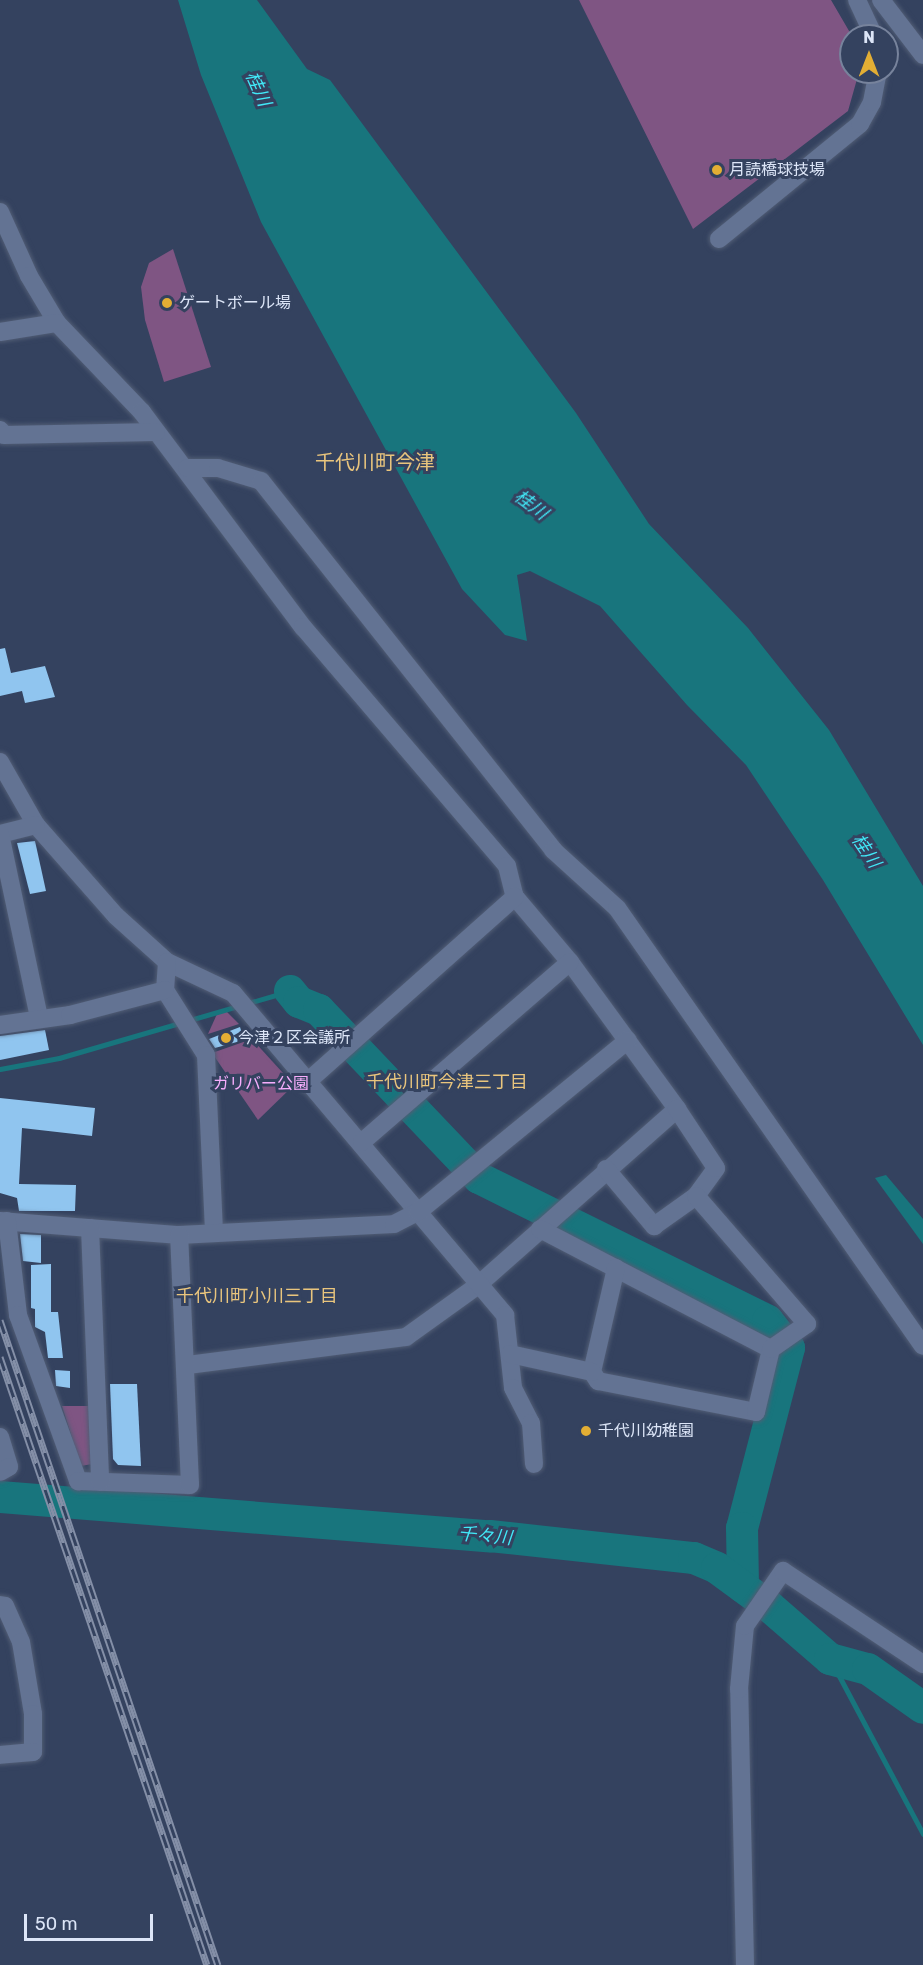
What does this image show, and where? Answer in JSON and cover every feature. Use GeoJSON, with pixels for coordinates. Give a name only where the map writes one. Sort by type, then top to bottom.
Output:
{"type":"FeatureCollection","features":[{"type":"Feature","properties":{"kind":"street"},"geometry":{"type":"LineString","coordinates":[[857,0],[868,24]]}},
{"type":"Feature","properties":{"kind":"street"},"geometry":{"type":"LineString","coordinates":[[881,0],[923,55]]}},
{"type":"Feature","properties":{"kind":"street"},"geometry":{"type":"LineString","coordinates":[[892,0],[923,34]]}},
{"type":"Feature","properties":{"kind":"street"},"geometry":{"type":"LineString","coordinates":[[719,239],[860,124],[872,102],[876,84]]}},
{"type":"Feature","properties":{"kind":"street"},"geometry":{"type":"LineString","coordinates":[[0,212],[28,276],[57,323],[187,468],[303,627],[507,866],[515,897],[570,962],[628,1040],[716,1168],[696,1196],[654,1226],[606,1169]]}},
{"type":"Feature","properties":{"kind":"street"},"geometry":{"type":"LineString","coordinates":[[0,332],[57,323]]}},
{"type":"Feature","properties":{"kind":"street"},"geometry":{"type":"LineString","coordinates":[[0,430],[4,435],[156,432]]}},
{"type":"Feature","properties":{"kind":"street"},"geometry":{"type":"LineString","coordinates":[[187,468],[218,468],[261,481],[554,850],[617,908],[923,1346]]}},
{"type":"Feature","properties":{"kind":"street"},"geometry":{"type":"LineString","coordinates":[[0,762],[36,825],[116,916],[167,962],[232,993],[306,1083],[362,1142],[477,1286],[505,1315],[513,1388],[531,1423],[534,1464]]}},
{"type":"Feature","properties":{"kind":"street"},"geometry":{"type":"LineString","coordinates":[[36,825],[0,834],[39,1017]]}},
{"type":"Feature","properties":{"kind":"street"},"geometry":{"type":"LineString","coordinates":[[306,1083],[515,897]]}},
{"type":"Feature","properties":{"kind":"street"},"geometry":{"type":"LineString","coordinates":[[167,962],[165,990],[206,1055],[214,1233]]}},
{"type":"Feature","properties":{"kind":"street"},"geometry":{"type":"LineString","coordinates":[[362,1142],[570,962]]}},
{"type":"Feature","properties":{"kind":"street"},"geometry":{"type":"LineString","coordinates":[[0,1025],[39,1017],[70,1015],[165,990]]}},
{"type":"Feature","properties":{"kind":"street"},"geometry":{"type":"LineString","coordinates":[[179,1235],[187,1365],[190,1485],[78,1481],[18,1315],[4,1221],[179,1235],[370,1229],[418,1212],[628,1040]]}},
{"type":"Feature","properties":{"kind":"street"},"geometry":{"type":"LineString","coordinates":[[187,1365],[406,1337],[477,1286],[606,1169],[677,1109]]}},
{"type":"Feature","properties":{"kind":"street"},"geometry":{"type":"LineString","coordinates":[[510,1354],[592,1372],[598,1381],[756,1412],[771,1349],[807,1324],[696,1196]]}},
{"type":"Feature","properties":{"kind":"street"},"geometry":{"type":"LineString","coordinates":[[90,1228],[100,1482]]}},
{"type":"Feature","properties":{"kind":"street"},"geometry":{"type":"LineString","coordinates":[[540,1229],[771,1349]]}},
{"type":"Feature","properties":{"kind":"street"},"geometry":{"type":"LineString","coordinates":[[592,1372],[616,1268]]}},
{"type":"Feature","properties":{"kind":"street"},"geometry":{"type":"LineString","coordinates":[[0,1437],[9,1467],[0,1472]]}},
{"type":"Feature","properties":{"kind":"street"},"geometry":{"type":"LineString","coordinates":[[745,1965],[739,1689],[745,1626],[783,1571],[923,1664]]}},
{"type":"Feature","properties":{"kind":"street"},"geometry":{"type":"LineString","coordinates":[[0,1605],[5,1606],[21,1642],[33,1714],[33,1752],[0,1755]]}},
{"type":"Feature","properties":{"kind":"green space","name":"月読橋球技場"},"geometry":{"type":"Polygon","coordinates":[[[579,0],[831,0],[845,24],[839,24],[839,84],[856,84],[848,111],[693,229],[579,0]]]}},
{"type":"Feature","properties":{"kind":"green space","name":"ゲートボール場"},"geometry":{"type":"Polygon","coordinates":[[[173,249],[211,367],[164,382],[145,320],[141,287],[149,263],[173,249]]]}},
{"type":"Feature","properties":{"kind":"green space"},"geometry":{"type":"Polygon","coordinates":[[[225,1010],[239,1024],[208,1034],[217,1014],[225,1010]]]}},
{"type":"Feature","properties":{"kind":"green space","name":"ガリバー公園"},"geometry":{"type":"Polygon","coordinates":[[[252,1039],[294,1085],[258,1120],[212,1053],[252,1039]]]}},
{"type":"Feature","properties":{"kind":"green space"},"geometry":{"type":"Polygon","coordinates":[[[62,1406],[90,1406],[92,1464],[81,1466],[62,1406]]]}},
{"type":"Feature","properties":{"kind":"water","name":"桂川"},"geometry":{"type":"Polygon","coordinates":[[[178,0],[257,0],[307,69],[330,80],[576,413],[649,524],[748,628],[829,730],[923,886],[923,1045],[823,880],[746,765],[687,705],[600,606],[530,571],[517,575],[527,641],[505,635],[462,589],[261,222],[201,75],[178,0]]]}},
{"type":"Feature","properties":{"kind":"water"},"geometry":{"type":"Polygon","coordinates":[[[886,1175],[923,1219],[923,1244],[875,1178],[886,1175]]]}},
{"type":"Feature","properties":{"kind":"building"},"geometry":{"type":"Polygon","coordinates":[[[5,648],[11,673],[45,666],[55,697],[25,703],[22,691],[0,696],[0,649],[5,648]]]}},
{"type":"Feature","properties":{"kind":"building"},"geometry":{"type":"Polygon","coordinates":[[[35,841],[46,891],[30,894],[17,843],[35,841]]]}},
{"type":"Feature","properties":{"kind":"building","name":"今津２区会議所"},"geometry":{"type":"Polygon","coordinates":[[[240,1027],[244,1040],[215,1048],[209,1039],[240,1027]]]}},
{"type":"Feature","properties":{"kind":"building"},"geometry":{"type":"Polygon","coordinates":[[[45,1030],[49,1050],[0,1060],[0,1036],[45,1030]]]}},
{"type":"Feature","properties":{"kind":"building"},"geometry":{"type":"Polygon","coordinates":[[[0,1098],[95,1108],[92,1136],[22,1128],[19,1184],[76,1185],[75,1211],[19,1211],[17,1198],[0,1193],[0,1098]]]}},
{"type":"Feature","properties":{"kind":"building"},"geometry":{"type":"Polygon","coordinates":[[[20,1234],[41,1235],[41,1263],[23,1261],[20,1234]]]}},
{"type":"Feature","properties":{"kind":"building"},"geometry":{"type":"Polygon","coordinates":[[[51,1264],[51,1312],[58,1312],[63,1358],[48,1358],[45,1332],[35,1327],[35,1309],[31,1308],[31,1265],[51,1264]]]}},
{"type":"Feature","properties":{"kind":"building"},"geometry":{"type":"Polygon","coordinates":[[[55,1370],[70,1371],[70,1388],[56,1386],[55,1370]]]}},
{"type":"Feature","properties":{"kind":"building"},"geometry":{"type":"Polygon","coordinates":[[[110,1384],[137,1384],[141,1466],[118,1465],[113,1459],[110,1384]]]}},
{"type":"Feature","properties":{"kind":"waterway"},"geometry":{"type":"LineString","coordinates":[[0,1069],[59,1058],[290,991]]}},
{"type":"Feature","properties":{"kind":"waterway"},"geometry":{"type":"LineString","coordinates":[[290,991],[299,1002],[319,1010],[479,1178],[768,1321],[789,1348],[742,1528],[743,1587]]}},
{"type":"Feature","properties":{"kind":"waterway","name":"千々川"},"geometry":{"type":"LineString","coordinates":[[0,1497],[490,1536],[694,1558],[717,1568],[770,1607],[830,1659],[868,1669],[923,1708]]}},
{"type":"Feature","properties":{"kind":"waterway"},"geometry":{"type":"LineString","coordinates":[[830,1659],[923,1834]]}},
{"type":"Feature","properties":{"kind":"railway"},"geometry":{"type":"LineString","coordinates":[[0,1320],[218,1965]]}},
{"type":"Feature","properties":{"kind":"railway"},"geometry":{"type":"LineString","coordinates":[[0,1357],[207,1965]]}},
{"type":"Feature","properties":{"kind":"place","name":"月読橋球技場"},"geometry":{"type":"Point","coordinates":[717,170]}},
{"type":"Feature","properties":{"kind":"place","name":"ゲートボール場"},"geometry":{"type":"Point","coordinates":[167,303]}},
{"type":"Feature","properties":{"kind":"place","name":"今津２区会議所"},"geometry":{"type":"Point","coordinates":[226,1038]}},
{"type":"Feature","properties":{"kind":"place","name":"千代川幼稚園"},"geometry":{"type":"Point","coordinates":[586,1431]}},
{"type":"Feature","properties":{"kind":"district","name":"千代川町今津"},"geometry":{"type":"Point","coordinates":[375,462]}},
{"type":"Feature","properties":{"kind":"district","name":"千代川町今津三丁目"},"geometry":{"type":"Point","coordinates":[447,1082]}},
{"type":"Feature","properties":{"kind":"district","name":"千代川町小川三丁目"},"geometry":{"type":"Point","coordinates":[257,1296]}}]}
